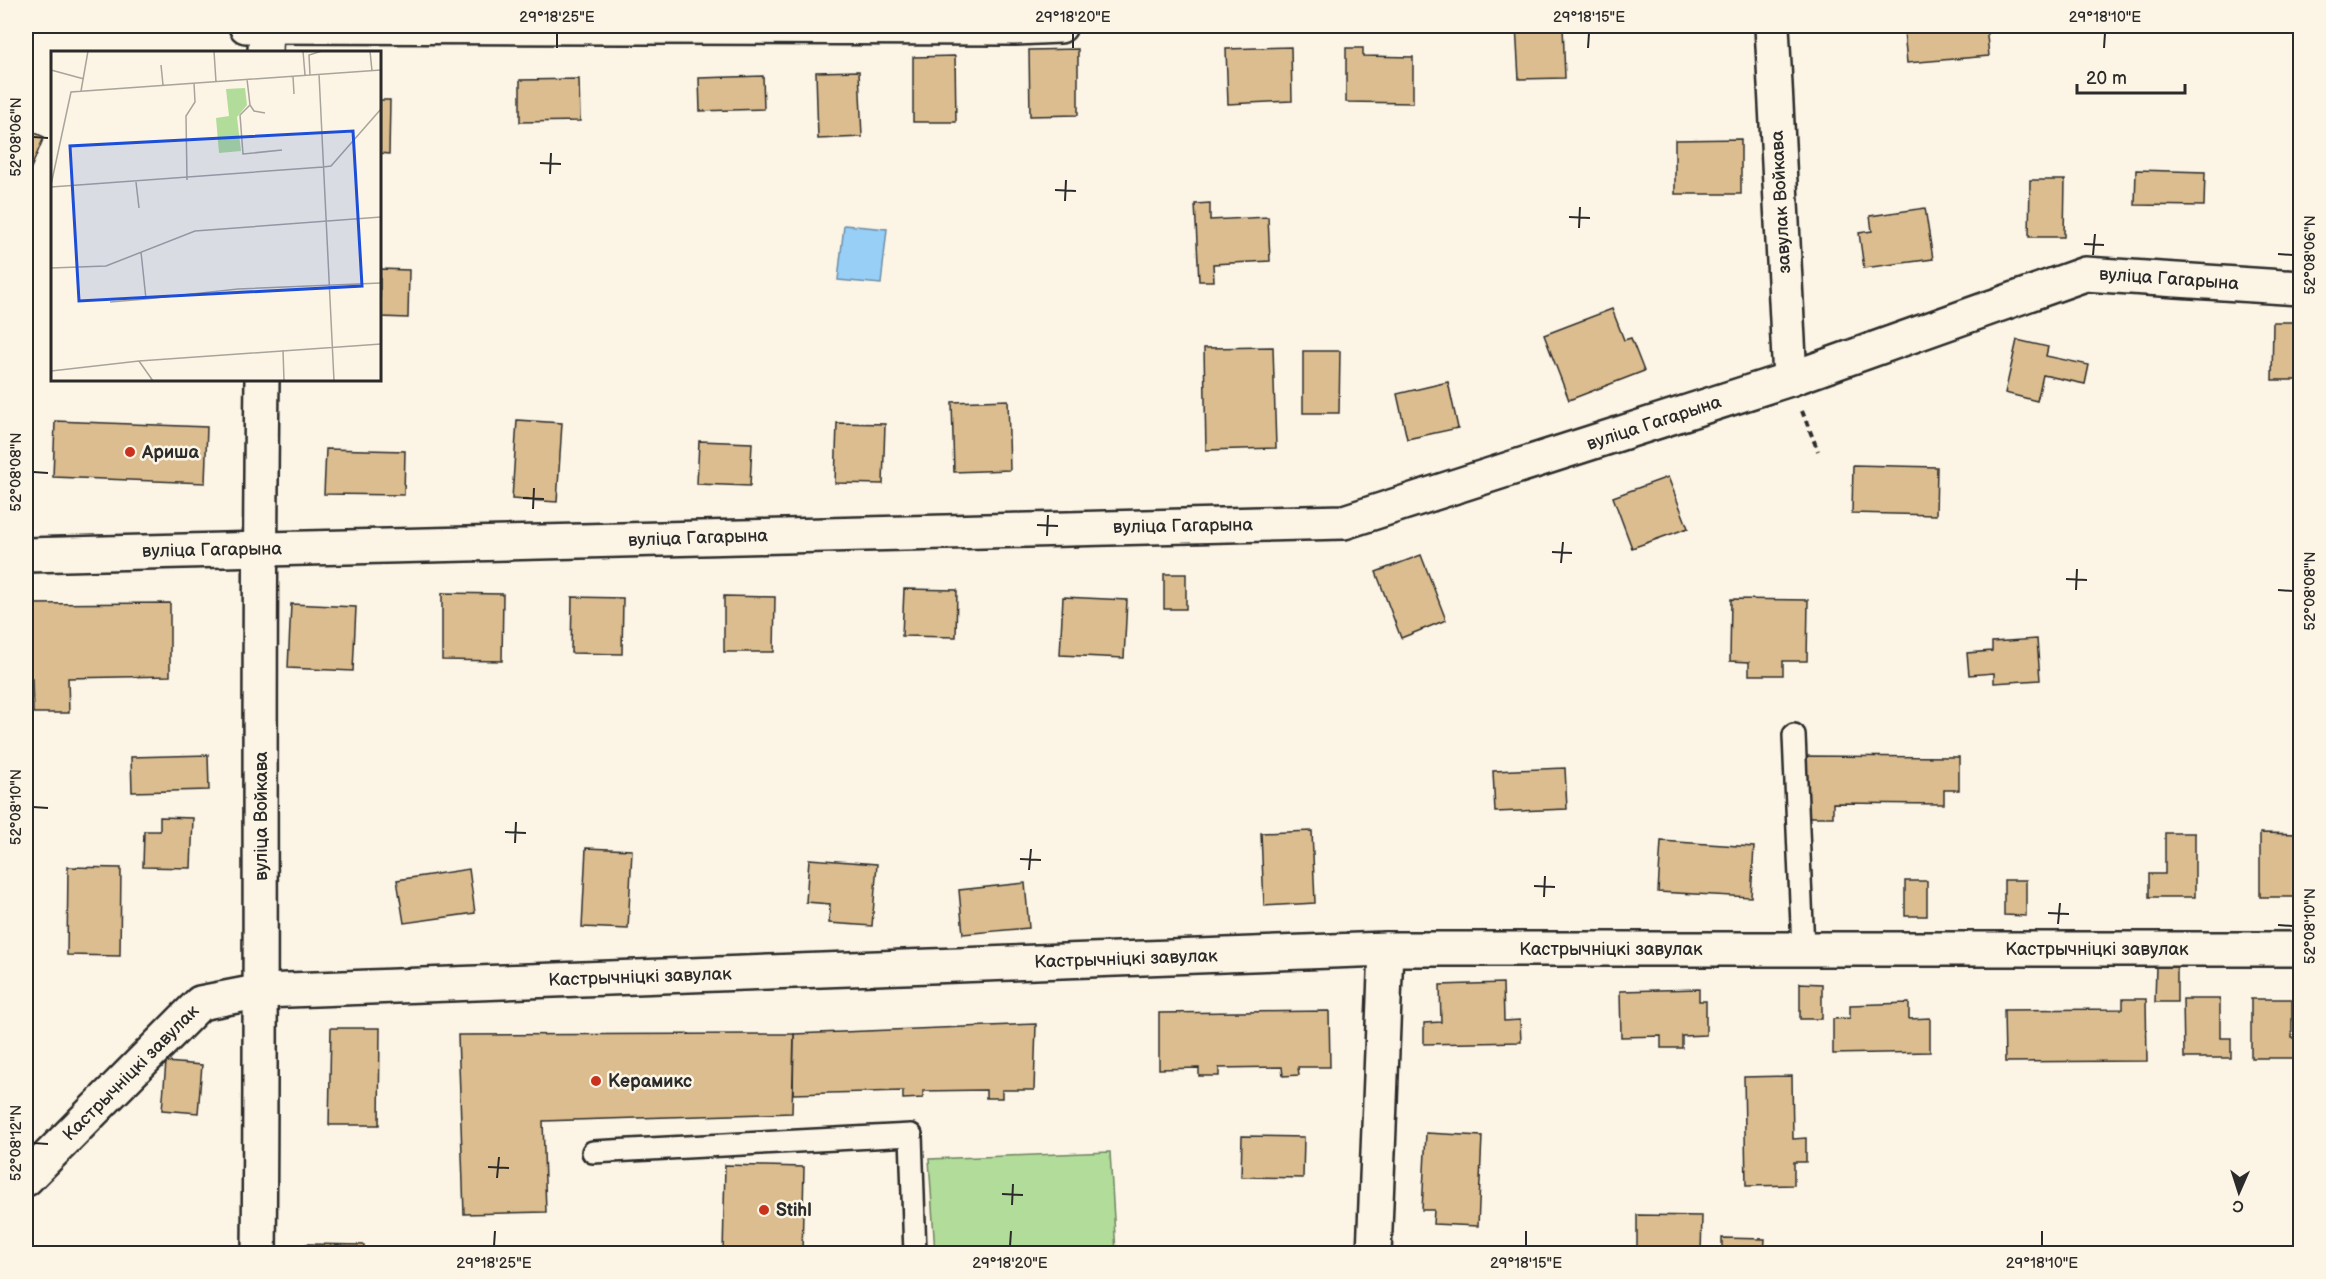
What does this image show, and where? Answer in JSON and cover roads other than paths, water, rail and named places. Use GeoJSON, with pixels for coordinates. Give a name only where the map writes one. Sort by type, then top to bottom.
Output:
{"type":"FeatureCollection","features":[{"type":"Feature","properties":{"kind":"street"},"geometry":{"type":"LineString","coordinates":[[246,26],[1015,28],[1060,26]]}},
{"type":"Feature","properties":{"kind":"street"},"geometry":{"type":"LineString","coordinates":[[265,51],[266,26]]}},
{"type":"Feature","properties":{"kind":"street","name":"завулак Войкава"},"geometry":{"type":"LineString","coordinates":[[1772,26],[1790,379]]}},
{"type":"Feature","properties":{"kind":"street","name":"вуліца Гагарына"},"geometry":{"type":"LineString","coordinates":[[26,555],[1344,522],[1790,379],[2085,274],[2301,288]]}},
{"type":"Feature","properties":{"kind":"street","name":"вуліца Войкава"},"geometry":{"type":"LineString","coordinates":[[260,1254],[262,381]]}},
{"type":"Feature","properties":{"kind":"street"},"geometry":{"type":"LineString","coordinates":[[1374,1254],[1386,949]]}},
{"type":"Feature","properties":{"kind":"street","name":"Кастрычніцкі завулак"},"geometry":{"type":"LineString","coordinates":[[26,1179],[200,1003],[262,991],[1386,949],[2301,949]]}},
{"type":"Feature","properties":{"kind":"lane"},"geometry":{"type":"LineString","coordinates":[[1794,735],[1803,949]]}},
{"type":"Feature","properties":{"kind":"lane"},"geometry":{"type":"LineString","coordinates":[[593,1152],[911,1135],[915,1254]]}},
{"type":"Feature","properties":{"kind":"water"},"geometry":{"type":"Polygon","coordinates":[[[844,225],[887,229],[881,284],[838,280],[844,225]]]}},
{"type":"Feature","properties":{"kind":"place","name":"Ариша"},"geometry":{"type":"Point","coordinates":[130,452]}},
{"type":"Feature","properties":{"kind":"place","name":"Керамикс"},"geometry":{"type":"Point","coordinates":[596,1081]}},
{"type":"Feature","properties":{"kind":"place","name":"Stihl"},"geometry":{"type":"Point","coordinates":[764,1210]}}]}
